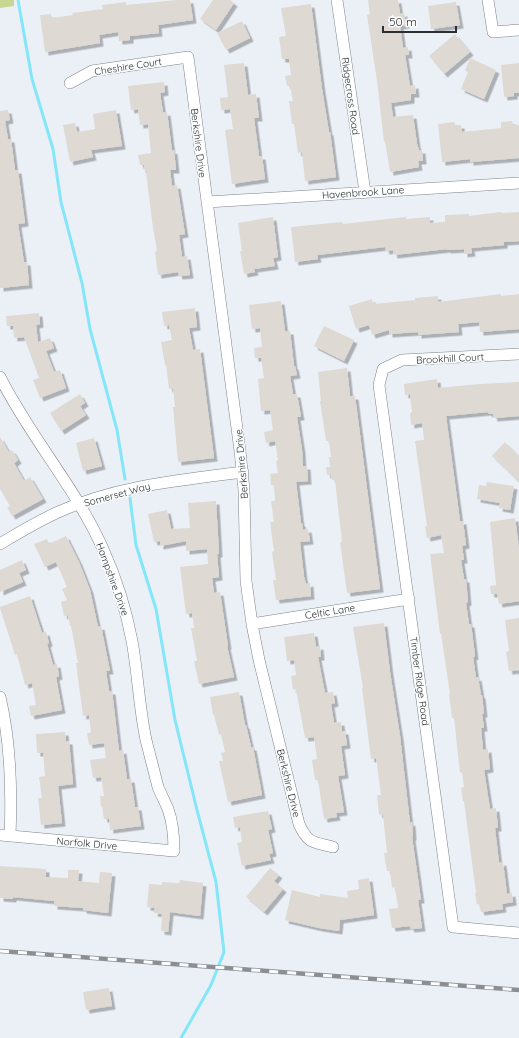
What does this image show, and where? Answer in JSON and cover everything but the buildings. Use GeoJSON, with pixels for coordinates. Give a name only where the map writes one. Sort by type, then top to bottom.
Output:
{"type":"FeatureCollection","features":[{"type":"Feature","properties":{"kind":"street","name":"Ridgecross Road"},"geometry":{"type":"LineString","coordinates":[[337,0],[365,192]]}},
{"type":"Feature","properties":{"kind":"street"},"geometry":{"type":"LineString","coordinates":[[488,0],[492,32],[519,30]]}},
{"type":"Feature","properties":{"kind":"street","name":"Cheshire Court"},"geometry":{"type":"LineString","coordinates":[[70,83],[92,71],[188,57]]}},
{"type":"Feature","properties":{"kind":"street","name":"Berkshire Drive"},"geometry":{"type":"LineString","coordinates":[[188,57],[243,472],[245,560],[252,624],[259,660],[299,824],[303,834],[309,841],[333,847]]}},
{"type":"Feature","properties":{"kind":"street","name":"Havenbrook Lane"},"geometry":{"type":"LineString","coordinates":[[207,202],[519,183]]}},
{"type":"Feature","properties":{"kind":"street","name":"Brookhill Court"},"geometry":{"type":"LineString","coordinates":[[383,369],[402,360],[519,354]]}},
{"type":"Feature","properties":{"kind":"street","name":"Timber Ridge Road"},"geometry":{"type":"LineString","coordinates":[[383,369],[379,385],[453,927],[519,933]]}},
{"type":"Feature","properties":{"kind":"street","name":"Hampshire Drive"},"geometry":{"type":"LineString","coordinates":[[0,378],[16,408],[94,529],[117,585],[127,618],[132,642],[140,708],[146,739],[159,788],[172,824],[174,851]]}},
{"type":"Feature","properties":{"kind":"street","name":"Somerset Way"},"geometry":{"type":"LineString","coordinates":[[0,544],[57,512],[118,492],[156,484],[243,472]]}},
{"type":"Feature","properties":{"kind":"street","name":"Celtic Lane"},"geometry":{"type":"LineString","coordinates":[[252,624],[409,599]]}},
{"type":"Feature","properties":{"kind":"street"},"geometry":{"type":"LineString","coordinates":[[0,697],[10,755],[12,802],[5,836]]}},
{"type":"Feature","properties":{"kind":"street","name":"Norfolk Drive"},"geometry":{"type":"LineString","coordinates":[[5,836],[174,851]]}},
{"type":"Feature","properties":{"kind":"green space"},"geometry":{"type":"Polygon","coordinates":[[[0,0],[14,0],[14,6],[0,8],[0,0]]]}},
{"type":"Feature","properties":{"kind":"waterway"},"geometry":{"type":"LineString","coordinates":[[18,0],[32,79],[53,149],[61,202],[82,283],[90,329],[117,430],[125,479]]}},
{"type":"Feature","properties":{"kind":"waterway"},"geometry":{"type":"LineString","coordinates":[[130,498],[136,545],[156,609],[175,720],[216,882],[224,952],[211,985],[181,1038]]}},
{"type":"Feature","properties":{"kind":"railway"},"geometry":{"type":"LineString","coordinates":[[0,951],[519,990]]}}]}
